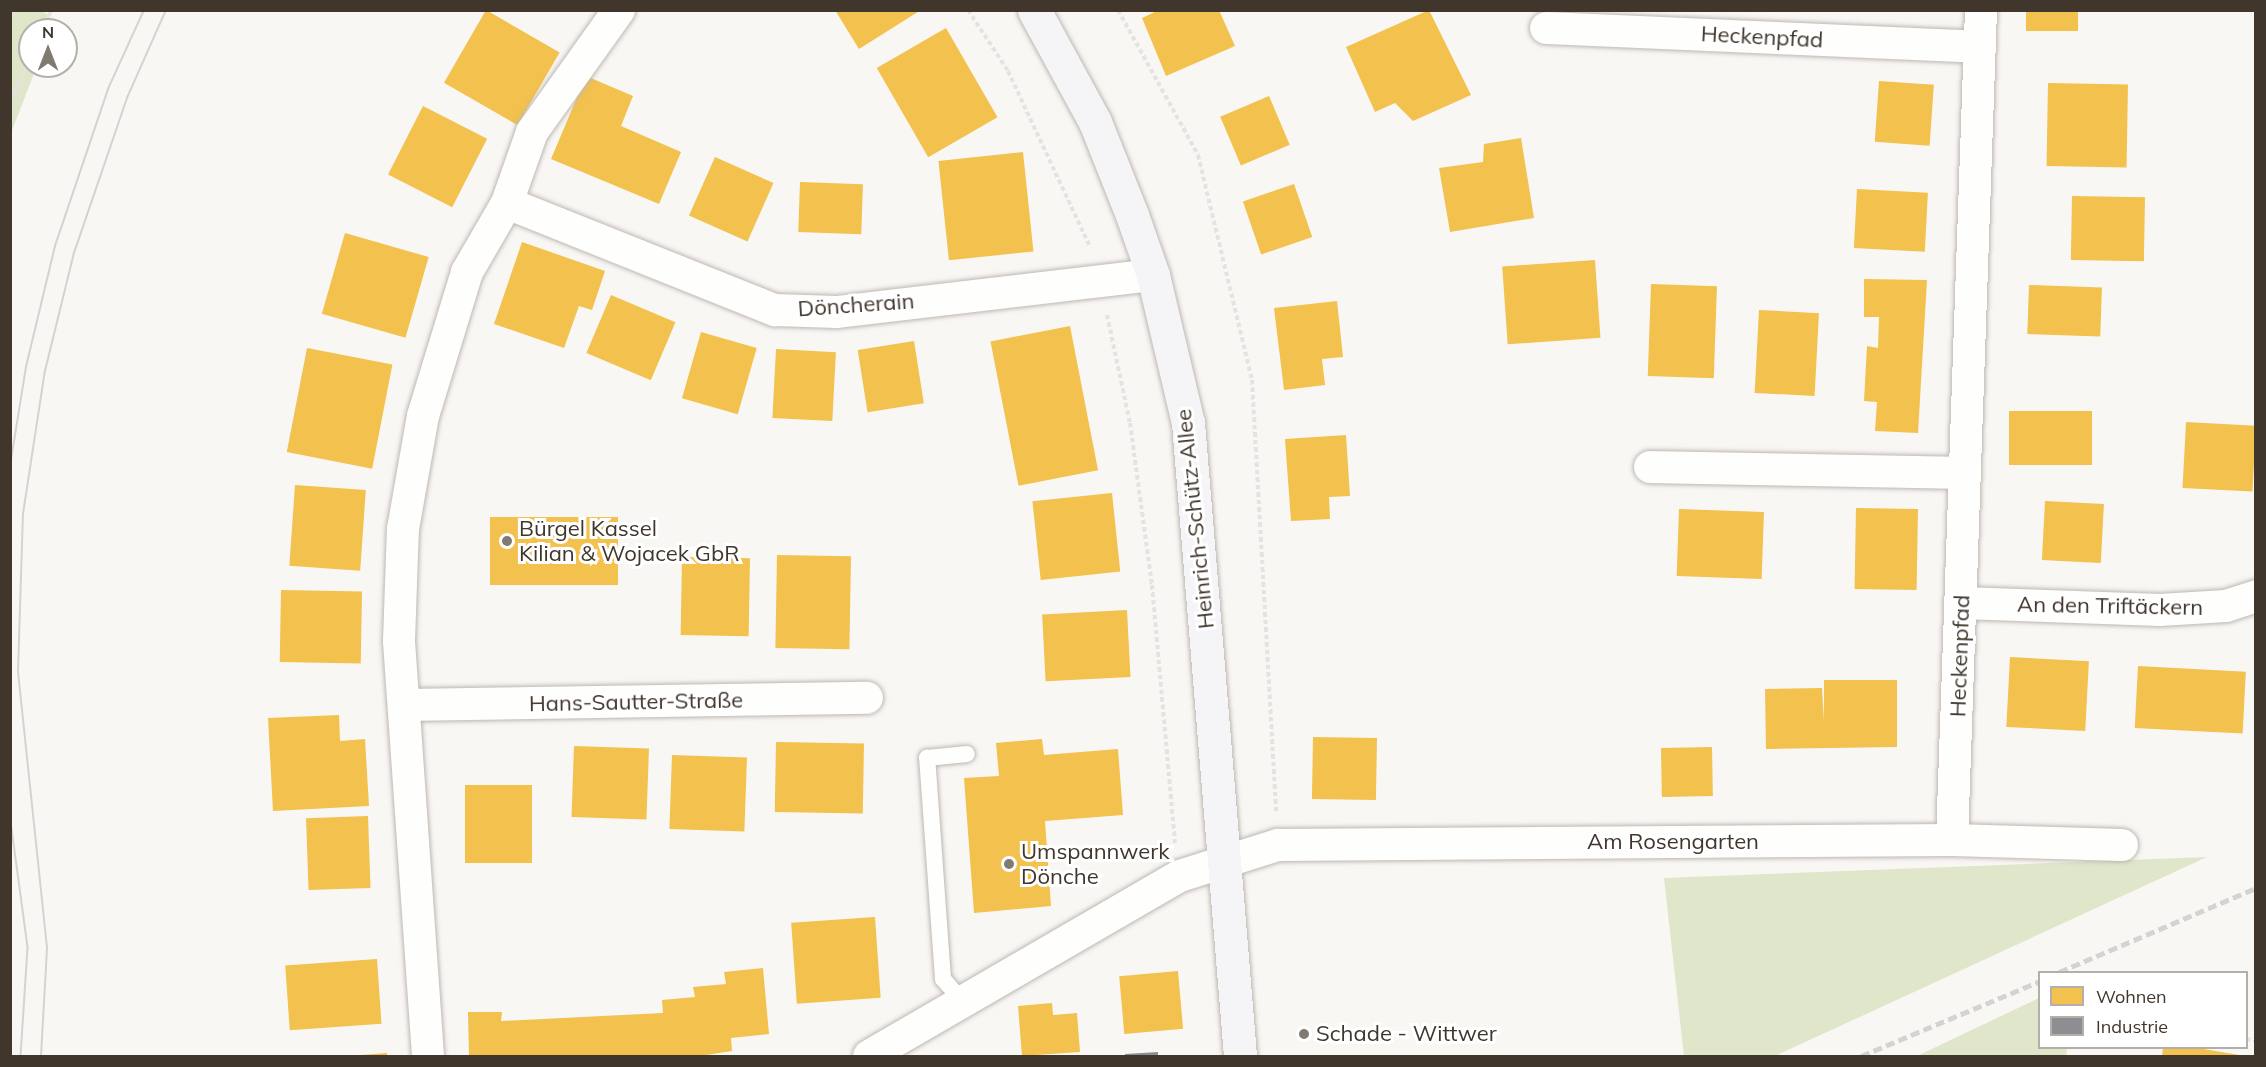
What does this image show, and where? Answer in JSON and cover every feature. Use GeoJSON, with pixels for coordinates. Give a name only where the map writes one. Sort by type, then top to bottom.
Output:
{"type":"FeatureCollection","features":[{"type":"Feature","properties":{"kind":"main road","name":"Heinrich-Schütz-Allee"},"geometry":{"type":"LineString","coordinates":[[1034,10],[1095,122],[1153,275],[1188,423],[1226,861],[1240,1056]]}},
{"type":"Feature","properties":{"kind":"street"},"geometry":{"type":"LineString","coordinates":[[428,1056],[399,641],[403,529],[423,416],[467,273],[507,203],[532,132],[618,10]]}},
{"type":"Feature","properties":{"kind":"street","name":"Heckenpfad"},"geometry":{"type":"LineString","coordinates":[[1952,840],[1981,10]]}},
{"type":"Feature","properties":{"kind":"street","name":"Heckenpfad"},"geometry":{"type":"LineString","coordinates":[[1546,28],[1979,47]]}},
{"type":"Feature","properties":{"kind":"street","name":"Döncherain"},"geometry":{"type":"LineString","coordinates":[[507,203],[775,310],[837,312],[1099,278],[1153,275]]}},
{"type":"Feature","properties":{"kind":"street"},"geometry":{"type":"LineString","coordinates":[[1650,466],[1965,473]]}},
{"type":"Feature","properties":{"kind":"street","name":"An den Triftäckern"},"geometry":{"type":"LineString","coordinates":[[1962,603],[2160,610],[2226,606],[2256,596]]}},
{"type":"Feature","properties":{"kind":"street","name":"Hans-Sautter-Straße"},"geometry":{"type":"LineString","coordinates":[[405,705],[867,698]]}},
{"type":"Feature","properties":{"kind":"street","name":"Am Rosengarten"},"geometry":{"type":"LineString","coordinates":[[869,1056],[1180,876],[1278,845],[1952,840],[2122,845]]}},
{"type":"Feature","properties":{"kind":"lane"},"geometry":{"type":"LineString","coordinates":[[963,1002],[943,979],[927,758],[967,754]]}},
{"type":"Feature","properties":{"kind":"path"},"geometry":{"type":"LineString","coordinates":[[968,10],[1008,71],[1069,195],[1099,278],[1130,423],[1151,573],[1180,876]]}},
{"type":"Feature","properties":{"kind":"path"},"geometry":{"type":"LineString","coordinates":[[1118,10],[1198,155],[1252,380],[1278,845]]}},
{"type":"Feature","properties":{"kind":"path"},"geometry":{"type":"LineString","coordinates":[[10,104],[22,78]]}},
{"type":"Feature","properties":{"kind":"green space"},"geometry":{"type":"Polygon","coordinates":[[[10,11],[43,11],[51,18],[18,18],[18,78],[32,78],[11,133],[10,11]]]}},
{"type":"Feature","properties":{"kind":"green space"},"geometry":{"type":"Polygon","coordinates":[[[2207,857],[1775,1056],[1684,1056],[1664,878],[2207,857]]]}},
{"type":"Feature","properties":{"kind":"green space"},"geometry":{"type":"Polygon","coordinates":[[[2038,998],[2038,1049],[2067,1049],[2066,1056],[1917,1056],[2038,998]]]}},
{"type":"Feature","properties":{"kind":"building: Wohnen"},"geometry":{"type":"Polygon","coordinates":[[[486,10],[560,52],[518,125],[444,83],[486,10]]]}},
{"type":"Feature","properties":{"kind":"building: Wohnen"},"geometry":{"type":"Polygon","coordinates":[[[835,10],[921,10],[859,49],[835,10]]]}},
{"type":"Feature","properties":{"kind":"building: Wohnen"},"geometry":{"type":"Polygon","coordinates":[[[1159,10],[1219,10],[1235,46],[1166,76],[1142,18],[1159,10]]]}},
{"type":"Feature","properties":{"kind":"building: Wohnen"},"geometry":{"type":"Polygon","coordinates":[[[1429,10],[1471,95],[1413,121],[1395,103],[1375,112],[1346,47],[1429,10]]]}},
{"type":"Feature","properties":{"kind":"building: Wohnen"},"geometry":{"type":"Polygon","coordinates":[[[2026,10],[2078,10],[2078,31],[2026,31],[2026,10]]]}},
{"type":"Feature","properties":{"kind":"building: Wohnen"},"geometry":{"type":"Polygon","coordinates":[[[946,28],[998,117],[928,157],[877,68],[946,28]]]}},
{"type":"Feature","properties":{"kind":"building: Wohnen"},"geometry":{"type":"Polygon","coordinates":[[[586,76],[633,96],[621,126],[681,152],[659,204],[551,159],[586,76]]]}},
{"type":"Feature","properties":{"kind":"building: Wohnen"},"geometry":{"type":"Polygon","coordinates":[[[1879,81],[1934,85],[1930,146],[1875,142],[1879,81]]]}},
{"type":"Feature","properties":{"kind":"building: Wohnen"},"geometry":{"type":"Polygon","coordinates":[[[2048,83],[2128,84],[2127,167],[2047,166],[2048,83]]]}},
{"type":"Feature","properties":{"kind":"building: Wohnen"},"geometry":{"type":"Polygon","coordinates":[[[1269,96],[1290,145],[1241,165],[1220,117],[1269,96]]]}},
{"type":"Feature","properties":{"kind":"building: Wohnen"},"geometry":{"type":"Polygon","coordinates":[[[423,106],[487,139],[452,207],[388,175],[423,106]]]}},
{"type":"Feature","properties":{"kind":"building: Wohnen"},"geometry":{"type":"Polygon","coordinates":[[[1521,138],[1534,218],[1450,232],[1439,168],[1483,162],[1484,144],[1521,138]]]}},
{"type":"Feature","properties":{"kind":"building: Wohnen"},"geometry":{"type":"Polygon","coordinates":[[[1023,152],[1033,251],[949,260],[938,161],[1023,152]]]}},
{"type":"Feature","properties":{"kind":"building: Wohnen"},"geometry":{"type":"Polygon","coordinates":[[[715,157],[773,183],[747,241],[689,215],[715,157]]]}},
{"type":"Feature","properties":{"kind":"building: Wohnen"},"geometry":{"type":"Polygon","coordinates":[[[800,182],[863,184],[861,234],[798,232],[800,182]]]}},
{"type":"Feature","properties":{"kind":"building: Wohnen"},"geometry":{"type":"Polygon","coordinates":[[[1294,184],[1312,237],[1261,255],[1243,202],[1294,184]]]}},
{"type":"Feature","properties":{"kind":"building: Wohnen"},"geometry":{"type":"Polygon","coordinates":[[[1857,189],[1928,193],[1925,252],[1854,248],[1857,189]]]}},
{"type":"Feature","properties":{"kind":"building: Wohnen"},"geometry":{"type":"Polygon","coordinates":[[[2072,196],[2145,197],[2144,261],[2071,260],[2072,196]]]}},
{"type":"Feature","properties":{"kind":"building: Wohnen"},"geometry":{"type":"Polygon","coordinates":[[[345,233],[429,257],[405,338],[322,314],[345,233]]]}},
{"type":"Feature","properties":{"kind":"building: Wohnen"},"geometry":{"type":"Polygon","coordinates":[[[522,242],[605,271],[592,310],[579,306],[564,348],[494,324],[522,242]]]}},
{"type":"Feature","properties":{"kind":"building: Wohnen"},"geometry":{"type":"Polygon","coordinates":[[[1595,260],[1600,338],[1508,344],[1502,266],[1595,260]]]}},
{"type":"Feature","properties":{"kind":"building: Wohnen"},"geometry":{"type":"Polygon","coordinates":[[[1864,279],[1927,280],[1918,433],[1875,431],[1877,402],[1864,401],[1867,346],[1878,348],[1879,317],[1864,317],[1864,279]]]}},
{"type":"Feature","properties":{"kind":"building: Wohnen"},"geometry":{"type":"Polygon","coordinates":[[[1651,284],[1717,286],[1714,378],[1648,376],[1651,284]]]}},
{"type":"Feature","properties":{"kind":"building: Wohnen"},"geometry":{"type":"Polygon","coordinates":[[[2029,285],[2102,288],[2100,337],[2027,334],[2029,285]]]}},
{"type":"Feature","properties":{"kind":"building: Wohnen"},"geometry":{"type":"Polygon","coordinates":[[[611,295],[675,322],[651,380],[586,353],[611,295]]]}},
{"type":"Feature","properties":{"kind":"building: Wohnen"},"geometry":{"type":"Polygon","coordinates":[[[1337,301],[1343,357],[1322,359],[1325,385],[1284,390],[1274,308],[1337,301]]]}},
{"type":"Feature","properties":{"kind":"building: Wohnen"},"geometry":{"type":"Polygon","coordinates":[[[1759,310],[1819,313],[1815,396],[1755,393],[1759,310]]]}},
{"type":"Feature","properties":{"kind":"building: Wohnen"},"geometry":{"type":"Polygon","coordinates":[[[1070,326],[1098,470],[1019,486],[990,341],[1070,326]]]}},
{"type":"Feature","properties":{"kind":"building: Wohnen"},"geometry":{"type":"Polygon","coordinates":[[[701,332],[757,348],[738,414],[682,398],[701,332]]]}},
{"type":"Feature","properties":{"kind":"building: Wohnen"},"geometry":{"type":"Polygon","coordinates":[[[914,341],[924,403],[868,412],[858,350],[914,341]]]}},
{"type":"Feature","properties":{"kind":"building: Wohnen"},"geometry":{"type":"Polygon","coordinates":[[[307,348],[392,365],[372,469],[287,452],[307,348]]]}},
{"type":"Feature","properties":{"kind":"building: Wohnen"},"geometry":{"type":"Polygon","coordinates":[[[776,349],[836,352],[832,421],[772,418],[776,349]]]}},
{"type":"Feature","properties":{"kind":"building: Wohnen"},"geometry":{"type":"Polygon","coordinates":[[[2009,411],[2092,411],[2092,465],[2009,465],[2009,411]]]}},
{"type":"Feature","properties":{"kind":"building: Wohnen"},"geometry":{"type":"Polygon","coordinates":[[[2186,422],[2256,426],[2252,492],[2183,488],[2186,422]]]}},
{"type":"Feature","properties":{"kind":"building: Wohnen"},"geometry":{"type":"Polygon","coordinates":[[[1346,435],[1350,496],[1329,497],[1330,519],[1291,521],[1285,439],[1346,435]]]}},
{"type":"Feature","properties":{"kind":"building: Wohnen"},"geometry":{"type":"Polygon","coordinates":[[[295,485],[366,490],[360,571],[289,566],[295,485]]]}},
{"type":"Feature","properties":{"kind":"building: Wohnen"},"geometry":{"type":"Polygon","coordinates":[[[1112,493],[1120,572],[1041,580],[1032,501],[1112,493]]]}},
{"type":"Feature","properties":{"kind":"building: Wohnen"},"geometry":{"type":"Polygon","coordinates":[[[2045,501],[2104,504],[2101,563],[2042,560],[2045,501]]]}},
{"type":"Feature","properties":{"kind":"building: Wohnen"},"geometry":{"type":"Polygon","coordinates":[[[1856,508],[1918,509],[1917,590],[1855,589],[1856,508]]]}},
{"type":"Feature","properties":{"kind":"building: Wohnen"},"geometry":{"type":"Polygon","coordinates":[[[1679,509],[1764,512],[1762,579],[1677,576],[1679,509]]]}},
{"type":"Feature","properties":{"kind":"building: Wohnen"},"geometry":{"type":"Polygon","coordinates":[[[490,517],[618,517],[618,585],[490,585],[490,517]]]}},
{"type":"Feature","properties":{"kind":"building: Wohnen"},"geometry":{"type":"Polygon","coordinates":[[[777,555],[851,556],[849,649],[775,648],[777,555]]]}},
{"type":"Feature","properties":{"kind":"building: Wohnen"},"geometry":{"type":"Polygon","coordinates":[[[682,557],[750,558],[749,636],[681,635],[682,557]]]}},
{"type":"Feature","properties":{"kind":"building: Wohnen"},"geometry":{"type":"Polygon","coordinates":[[[281,590],[362,591],[361,663],[280,662],[281,590]]]}},
{"type":"Feature","properties":{"kind":"building: Wohnen"},"geometry":{"type":"Polygon","coordinates":[[[1127,610],[1131,677],[1046,681],[1042,614],[1127,610]]]}},
{"type":"Feature","properties":{"kind":"building: Wohnen"},"geometry":{"type":"Polygon","coordinates":[[[2010,657],[2089,661],[2085,731],[2006,727],[2010,657]]]}},
{"type":"Feature","properties":{"kind":"building: Wohnen"},"geometry":{"type":"Polygon","coordinates":[[[2138,666],[2246,672],[2243,734],[2135,728],[2138,666]]]}},
{"type":"Feature","properties":{"kind":"building: Wohnen"},"geometry":{"type":"Polygon","coordinates":[[[1824,680],[1897,680],[1897,747],[1766,749],[1765,689],[1822,688],[1824,721],[1824,680]]]}},
{"type":"Feature","properties":{"kind":"building: Wohnen"},"geometry":{"type":"Polygon","coordinates":[[[339,715],[340,741],[365,739],[369,806],[273,811],[268,718],[339,715]]]}},
{"type":"Feature","properties":{"kind":"building: Wohnen"},"geometry":{"type":"Polygon","coordinates":[[[1313,737],[1377,738],[1376,800],[1312,799],[1313,737]]]}},
{"type":"Feature","properties":{"kind":"building: Wohnen","name":"Umspannwerk Dönche"},"geometry":{"type":"Polygon","coordinates":[[[1042,739],[1044,755],[1118,749],[1123,815],[1045,821],[1051,906],[974,913],[964,778],[999,776],[996,743],[1042,739]]]}},
{"type":"Feature","properties":{"kind":"building: Wohnen"},"geometry":{"type":"Polygon","coordinates":[[[776,742],[864,744],[863,814],[775,812],[776,742]]]}},
{"type":"Feature","properties":{"kind":"building: Wohnen"},"geometry":{"type":"Polygon","coordinates":[[[574,746],[649,749],[646,820],[572,817],[574,746]]]}},
{"type":"Feature","properties":{"kind":"building: Wohnen"},"geometry":{"type":"Polygon","coordinates":[[[1712,747],[1713,796],[1662,797],[1661,748],[1712,747]]]}},
{"type":"Feature","properties":{"kind":"building: Wohnen"},"geometry":{"type":"Polygon","coordinates":[[[672,755],[747,758],[744,832],[669,829],[672,755]]]}},
{"type":"Feature","properties":{"kind":"building: Wohnen"},"geometry":{"type":"Polygon","coordinates":[[[465,785],[532,785],[532,863],[465,863],[465,785]]]}},
{"type":"Feature","properties":{"kind":"building: Wohnen"},"geometry":{"type":"Polygon","coordinates":[[[368,816],[371,888],[309,890],[306,818],[368,816]]]}},
{"type":"Feature","properties":{"kind":"building: Wohnen"},"geometry":{"type":"Polygon","coordinates":[[[875,917],[881,998],[797,1004],[791,923],[875,917]]]}},
{"type":"Feature","properties":{"kind":"building: Wohnen"},"geometry":{"type":"Polygon","coordinates":[[[377,959],[382,1024],[290,1030],[285,965],[377,959]]]}},
{"type":"Feature","properties":{"kind":"building: Wohnen"},"geometry":{"type":"Polygon","coordinates":[[[763,968],[769,1034],[731,1038],[732,1051],[700,1056],[469,1056],[468,1012],[502,1012],[501,1021],[663,1013],[662,1000],[695,997],[693,987],[726,984],[724,972],[763,968]]]}},
{"type":"Feature","properties":{"kind":"building: Wohnen"},"geometry":{"type":"Polygon","coordinates":[[[1178,971],[1183,1029],[1124,1034],[1119,976],[1178,971]]]}},
{"type":"Feature","properties":{"kind":"building: Wohnen"},"geometry":{"type":"Polygon","coordinates":[[[1052,1003],[1053,1015],[1077,1013],[1080,1052],[1022,1056],[1018,1006],[1052,1003]]]}},
{"type":"Feature","properties":{"kind":"building: Wohnen"},"geometry":{"type":"Polygon","coordinates":[[[2163,1049],[2204,1049],[2245,1056],[2162,1056],[2163,1049]]]}},
{"type":"Feature","properties":{"kind":"building: Wohnen"},"geometry":{"type":"Polygon","coordinates":[[[387,1053],[387,1056],[361,1056],[361,1055],[387,1053]]]}},
{"type":"Feature","properties":{"kind":"building: Industrie"},"geometry":{"type":"Polygon","coordinates":[[[1158,1052],[1158,1056],[1125,1056],[1125,1054],[1158,1052]]]}},
{"type":"Feature","properties":{"kind":"tram line"},"geometry":{"type":"LineString","coordinates":[[10,466],[26,367],[55,246],[108,89],[144,10]]}},
{"type":"Feature","properties":{"kind":"tram line"},"geometry":{"type":"LineString","coordinates":[[41,1056],[47,948],[18,672],[23,514],[45,371],[74,253],[127,98],[166,10]]}},
{"type":"Feature","properties":{"kind":"tram line"},"geometry":{"type":"LineString","coordinates":[[10,814],[28,948],[21,1056]]}},
{"type":"Feature","properties":{"kind":"railway"},"geometry":{"type":"LineString","coordinates":[[2061,971],[2256,888]]}},
{"type":"Feature","properties":{"kind":"railway"},"geometry":{"type":"LineString","coordinates":[[1861,1056],[2038,982]]}},
{"type":"Feature","properties":{"kind":"place","name":"Bürgel Kassel Kilian & Wojacek GbR"},"geometry":{"type":"Point","coordinates":[507,541]}},
{"type":"Feature","properties":{"kind":"place","name":"Umspannwerk Dönche"},"geometry":{"type":"Point","coordinates":[1009,864]}},
{"type":"Feature","properties":{"kind":"place","name":"Schade - Wittwer"},"geometry":{"type":"Point","coordinates":[1304,1034]}}]}
